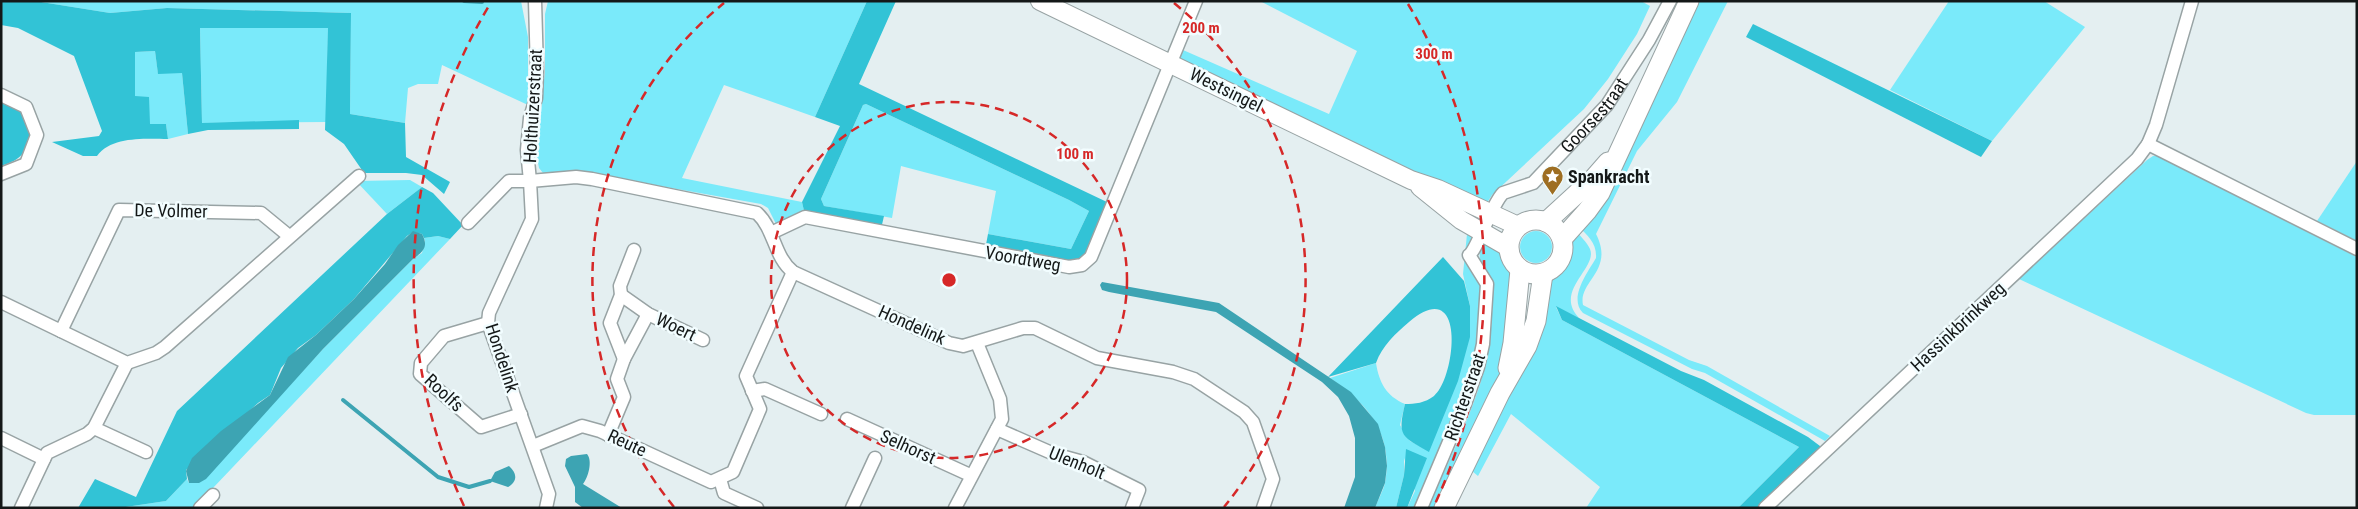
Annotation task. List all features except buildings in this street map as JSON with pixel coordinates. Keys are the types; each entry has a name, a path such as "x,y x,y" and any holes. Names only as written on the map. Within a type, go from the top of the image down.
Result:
{"main road":[{"name":"Westsingel","path":"1040,1 1411,180 1438,188 1518,226"},
{"name":"Goorsestraat","path":"1562,239 1596,199 1616,161 1620,145 1689,1"},
{"name":"Goorsestraat","path":"1546,222 1594,178 1620,145"},
{"name":"Westsingel","path":"1411,180 1461,220 1508,247"},
{"path":"1532,220 1546,222 1556,229 1562,239 1561,258 1554,268 1543,274 1531,274 1520,270 1514,264 1508,247 1510,239 1518,226 1532,220"},
{"path":"1500,394 1513,343 1520,270"},
{"path":"1444,508 1532,334 1538,310 1543,274"}],"street":[{"name":"Holthuizerstraat","path":"530,182 527,150 530,118 536,98 537,71 535,1"},
{"name":"Voordtweg","path":"772,233 804,218 1016,259 1070,267 1082,265 1091,257 1196,1"},
{"name":"Hassinkbrinkweg","path":"1765,508 2137,159 2148,144 2156,126 2192,1"},
{"name":"Goorsestraat","path":"1481,231 1503,193 1533,183 1602,111 1633,68 1665,3"},
{"path":"1,95 26,107 37,135 26,164 1,174"},
{"path":"2148,144 2357,249"},
{"path":"21,508 47,453 87,434 94,428 127,363 156,353 165,347 289,236 360,176"},
{"name":"Hondelink","path":"468,223 509,182 530,182 576,177 757,213 765,220 772,233 782,264 793,272 949,343 963,346 1023,328 1035,328 1096,358 1174,372 1194,379 1244,412 1253,422 1273,479 1263,508"},
{"name":"Hondelink","path":"530,182 532,219 489,313 488,323 549,494 546,508"},
{"name":"De Volmer","path":"61,331 119,210 261,213 289,236"},
{"name":"Richterstraat","path":"1421,508 1465,404 1478,367 1483,344 1487,284 1469,255 1474,252 1481,231"},
{"path":"624,359 610,323 621,295 620,286 634,250"},
{"path":"758,508 724,493 720,479 733,472 760,409 746,376 793,272"},
{"name":"Woert","path":"621,295 648,314 703,340"},
{"path":"1,302 127,363"},
{"name":"Woert","path":"608,435 624,397 617,378 624,359 648,314"},
{"name":"Roolfs","path":"488,323 444,336 421,362 420,374 481,427 521,414"},
{"path":"955,508 970,475 1002,419 1000,399 977,343"},
{"path":"752,391 764,389 821,414"},
{"name":"Selhorst","path":"847,419 970,475"},
{"name":"Reute","path":"532,446 582,426 608,435 711,482 720,479"},
{"path":"94,428 146,452"},
{"name":"Ulenholt","path":"997,429 1054,454 1083,462 1139,490 1132,508"},
{"path":"1,438 44,459"},
{"path":"852,508 875,458"},
{"path":"200,508 213,495"}],"shaded area":[{"path":"1,1 35,1 110,13 167,8 351,13 350,114 405,123 406,157 450,182 444,194 422,175 364,173 344,144 325,130 328,28 200,28 202,123 299,120 299,129 208,130 188,134 182,73 158,74 155,51 135,52 135,96 149,97 150,124 166,124 168,139 139,139 120,142 111,145 97,156 83,156 52,142 99,136 102,131 74,56 18,28 1,25"},
{"path":"35,1 521,1 528,37 528,105 442,65 438,84 418,84 408,88 405,123 350,114 351,13 167,8 110,13"},
{"path":"548,1 867,1 815,117 724,85 682,178 802,202 805,215 776,224 768,208 761,204 593,174 543,173 539,168 536,152 545,72 545,14"},
{"path":"867,1 896,1 859,84 1109,203 1089,256 1074,265 985,250 988,234 1071,249 1089,211 866,104 863,105 821,199 824,206 884,216 881,229 805,215 802,202 840,126 815,117"},
{"path":"1260,1 1641,1 1650,6 1637,34 1608,79 1584,109 1492,195 1485,206 1179,58 1183,50 1329,114 1357,51"},
{"path":"1698,1 1728,1 1677,102 1637,151 1596,234 1601,247 1601,257 1599,266 1583,297 1583,305 1689,360 1707,366 1830,436 1825,441 1705,373 1692,369 1583,313 1579,307 1578,293 1584,278 1596,258 1596,253 1593,244 1578,226"},
{"path":"1949,1 2044,1 2085,27 1992,141 1890,90"},
{"path":"1753,24 1992,141 1981,157 1746,37"},
{"path":"200,27 328,28 327,122 202,123"},
{"path":"155,51 158,73 182,73 188,134 168,139 166,124 150,125 135,96 135,52"},
{"path":"1,102 13,105 21,111 28,122 30,134 27,147 22,155 14,161 1,166"},
{"path":"866,104 1089,211 1071,249 988,234 996,191 901,166 892,218 824,206 821,199 863,105"},
{"path":"2153,156 2157,156 2357,257 2357,415 2314,415 2306,413 2019,279"},
{"path":"2357,161 2357,241 2317,221"},
{"path":"410,180 422,187 387,214 356,181"},
{"path":"422,187 433,193 463,225 450,239 438,236 424,238 422,234 413,232 407,236 354,299 316,335 298,348 281,368 270,395 258,403 186,470 187,479 166,501 119,508 78,508 95,479 136,497 177,411 387,214"},
{"path":"1470,230 1476,233 1473,238 1482,284 1477,358 1416,508 1407,508 1415,491 1404,458 1404,475 1396,508 1375,508 1385,483 1387,465 1381,435 1366,409 1330,378 1376,363 1384,388 1398,401 1405,404 1400,425 1410,441 1429,451 1470,306 1463,274 1467,234"},
{"path":"1575,230 1589,246 1591,256 1573,289 1571,298 1572,308 1579,318 1556,307 1562,320 1799,447 1738,508 1586,508 1600,487 1511,414 1478,476 1472,471 1551,277 1561,267"},
{"path":"413,231 422,234 425,242 424,249 323,349 206,479 199,483 189,483 186,471 192,458 221,431 270,395 288,357 316,335 354,299 385,264 398,245"},
{"path":"1536,231 1542,232 1547,236 1551,241 1551,253 1547,258 1542,262 1536,263 1530,262 1525,258 1521,253 1520,247 1521,241 1525,236 1530,232"},
{"path":"438,236 450,239 194,508 119,508 166,501 187,479 189,483 239,440 323,349 413,259 422,253 424,238"},
{"path":"1484,237 1505,251 1514,272 1504,368 1438,508 1428,508 1473,405 1486,363 1491,332 1492,303 1489,282 1480,260"},
{"path":"1443,257 1464,281 1470,306 1470,337 1458,381 1429,452 1407,438 1402,429 1402,423 1405,404 1420,403 1434,396 1442,386 1448,370 1452,334 1448,319 1440,310 1428,310 1409,322 1394,335 1376,363 1328,377"},
{"path":"1102,282 1219,303 1351,392 1378,424 1385,447 1387,466 1385,483 1375,508 1344,508 1355,477 1355,438 1349,416 1338,397 1322,382 1216,312 1109,292 1102,290 1100,285"},
{"path":"1556,306 1681,371 1704,380 1808,437 1820,446 1820,451 1759,508 1738,508 1799,447 1562,320"},
{"path":"1406,449 1427,458 1407,508 1396,508 1404,475"},
{"path":"587,454 590,461 589,469 583,484 622,508 583,508 575,502 575,487 565,466 566,459 571,456"},
{"path":"509,466 515,474 515,480 511,485 508,487 490,481 495,472"}],"waterway":[{"path":"464,1 482,2"},
{"path":"343,400 438,477 469,487 490,481"}],"place":[{"name":"Spankracht","path":"1552,196"}]}
